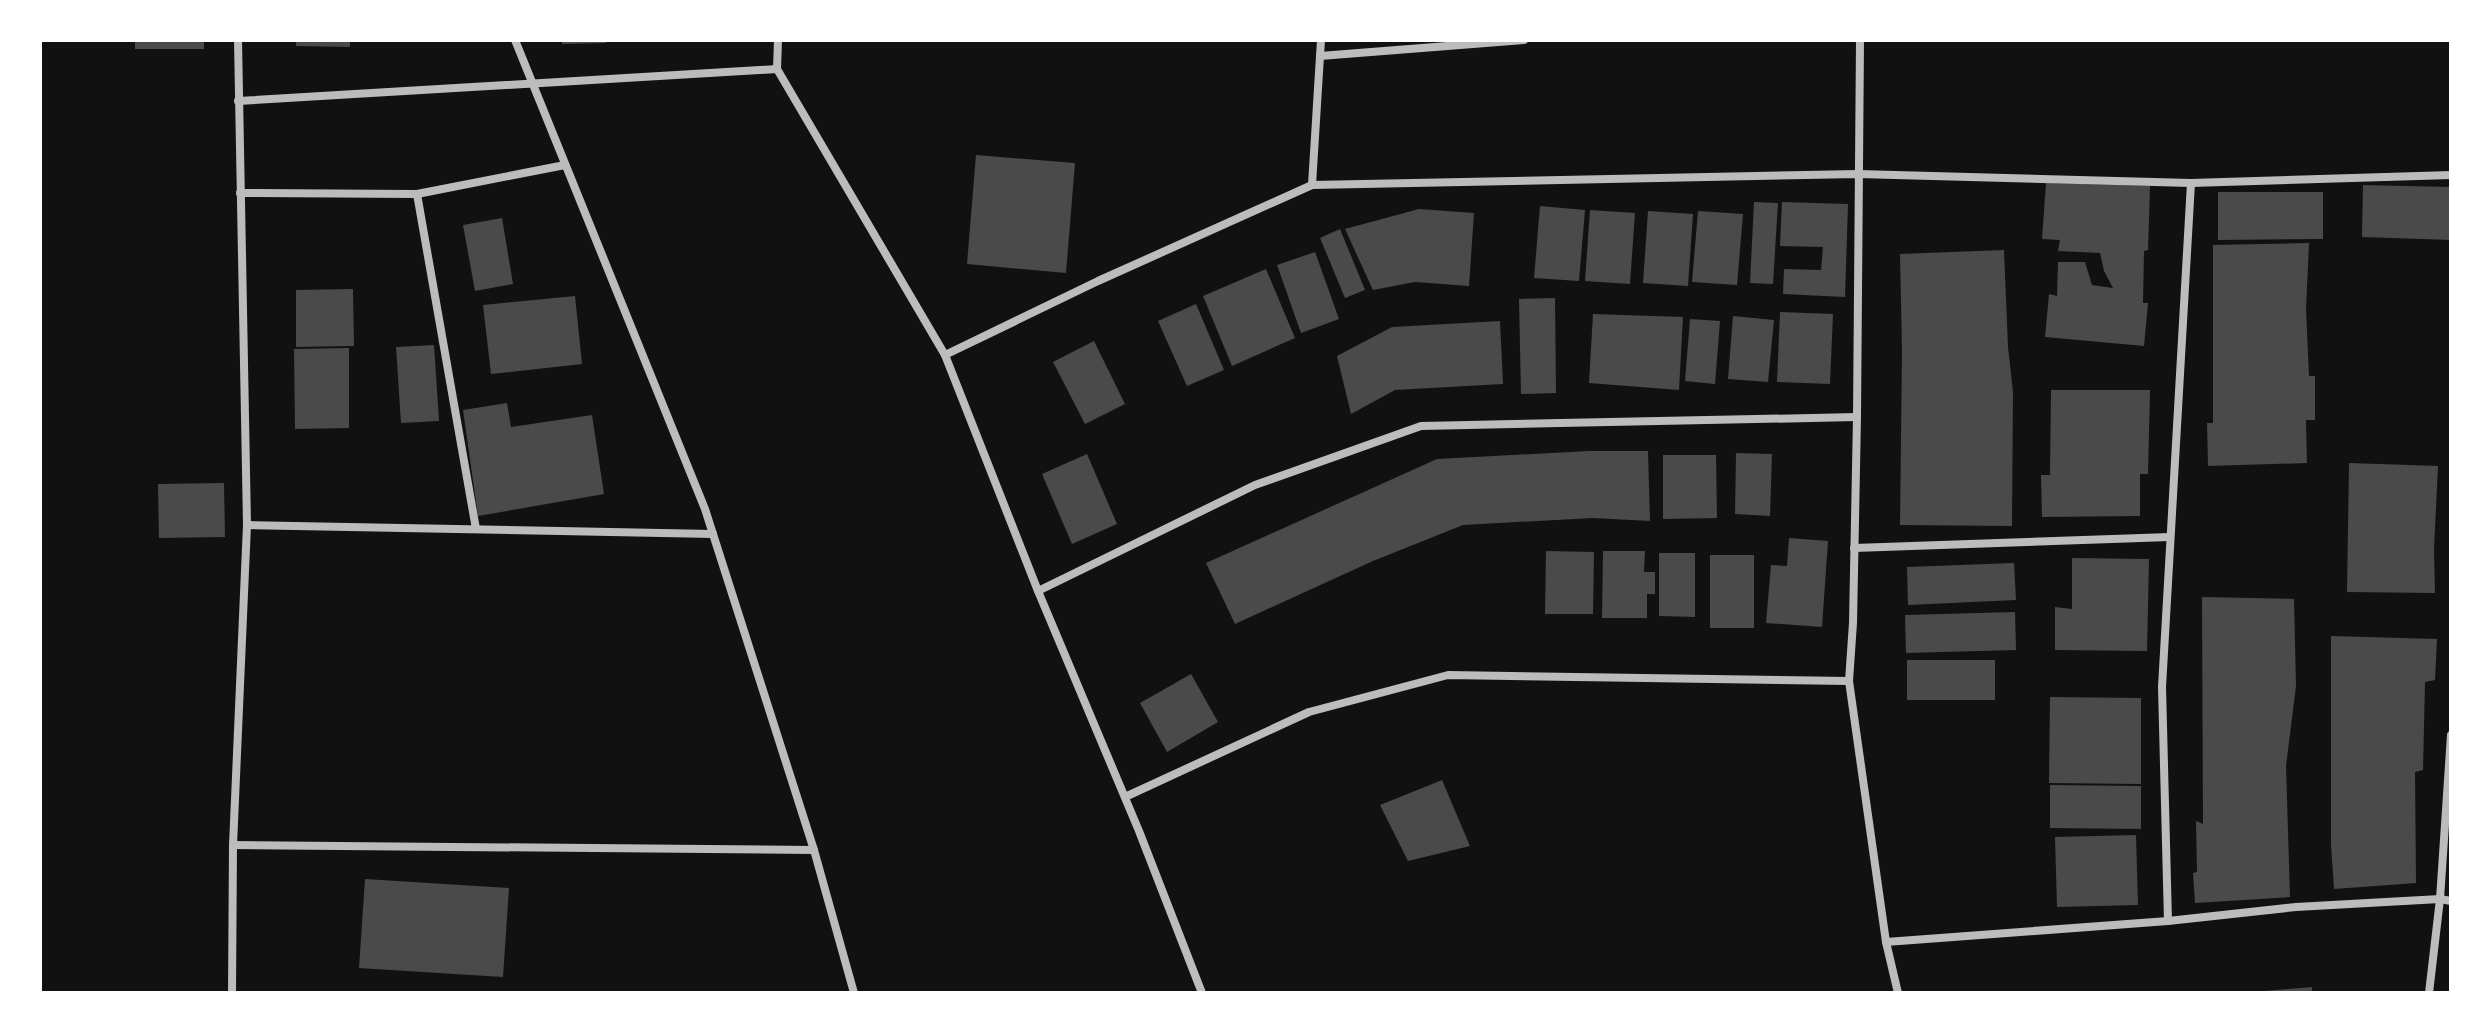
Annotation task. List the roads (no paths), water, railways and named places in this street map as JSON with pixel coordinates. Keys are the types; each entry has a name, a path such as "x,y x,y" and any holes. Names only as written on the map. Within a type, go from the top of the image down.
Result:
{"street":[{"path":"232,993 233,845 247,525 238,40"},
{"path":"515,40 705,509 814,850 854,993"},
{"path":"778,40 777,69 945,355 1202,993"},
{"path":"1312,185 1321,40"},
{"path":"1320,56 1524,40"},
{"path":"1860,40 1857,417 1849,681 1886,942 1898,993"},
{"path":"238,101 777,69"},
{"path":"240,193 417,194 565,165"},
{"path":"945,355 1098,281 1312,185 1858,174 2191,183 2451,175"},
{"path":"2168,921 2162,687 2191,183"},
{"path":"417,194 476,529"},
{"path":"1038,591 1255,485 1421,426 1857,417"},
{"path":"247,525 713,534"},
{"path":"1854,548 2170,537"},
{"path":"1125,797 1309,712 1448,675 1849,681"},
{"path":"2429,993 2440,899 2451,735"},
{"path":"233,845 814,850"},
{"path":"1886,942 2168,921 2296,907 2440,899 2451,901"}]}
